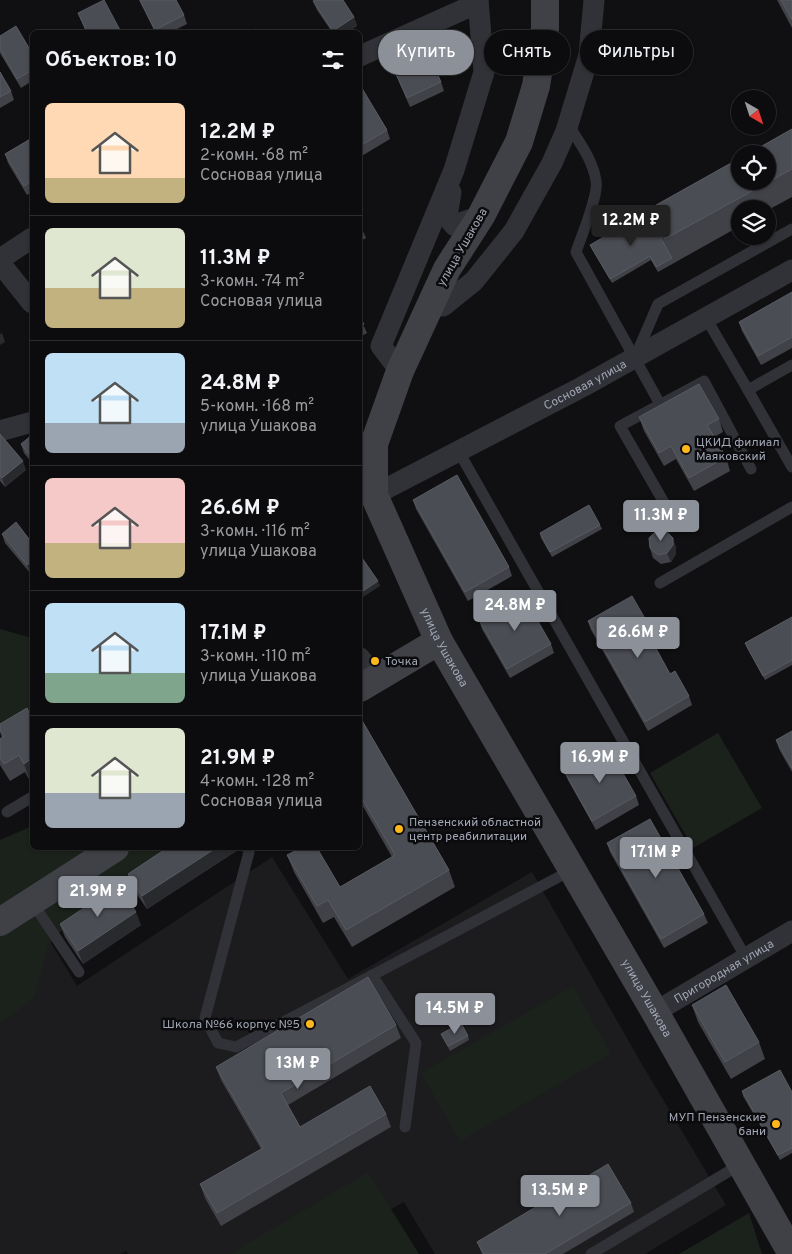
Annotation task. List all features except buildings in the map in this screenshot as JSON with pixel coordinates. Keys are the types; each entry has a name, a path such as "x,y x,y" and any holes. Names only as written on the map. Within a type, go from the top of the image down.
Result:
{"main road":[{"name":"улица Ушакова","path":"545,0 545,28 536,86 519,142 481,216 447,269 400,371 374,444 374,495 439,641 655,1012 792,1254"},
{"path":"365,674 439,641"},
{"path":"0,922 112,850"}],"street":[{"path":"447,269 436,297 435,306 443,306 474,281 514,232 552,163 568,124 589,55 594,0"},
{"path":"362,55 478,2 484,72 454,170 381,346 400,371"},
{"path":"454,170 447,216 454,225 481,216"},
{"path":"0,259 30,239"},
{"path":"0,264 30,301"},
{"name":"Сосновая улица","path":"374,495 459,452 792,270"},
{"path":"0,432 30,423"},
{"name":"Пригородная улица","path":"655,1012 792,931"}],"lane":[{"path":"568,124 588,156 597,182 590,213 576,252 660,404"},
{"path":"635,357 658,304 792,229"},
{"path":"706,318 792,467"},
{"path":"748,390 792,366"},
{"path":"670,514 620,426 704,381 751,469"},
{"path":"459,452 746,958"},
{"path":"660,583 792,507"},
{"path":"7,812 30,798"},
{"path":"248,850 205,1018 218,1043 236,1047 572,870"},
{"path":"32,902 79,972"},
{"path":"372,975 416,1043 405,1127"},
{"path":"591,1254 741,1164"}],"shaded area":[{"path":"0,629 30,637 30,708 0,728"},
{"path":"718,733 762,808 693,848 650,773"},
{"path":"30,827 30,850 166,850 165,855 88,902 48,945 34,998 0,1023 0,840"},
{"name":"Школа №66 корпус №5","path":"272,857 348,979 532,872 640,1061 726,1205 645,1254 435,1254 404,1202 311,1254 128,1254 126,1251 120,1254 0,1254 0,943 37,920 77,986"},
{"path":"573,986 611,1054 460,1141 421,1073"},
{"path":"368,1172 419,1254 230,1254"},
{"path":"749,1213 762,1254 679,1254"}],"place":[{"name":"ЦКИД филиал Маяковский","path":"686,449"},
{"name":"Точка","path":"375,661"},
{"name":"Пензенский областной центр реабилитации","path":"399,829"},
{"name":"Школа №66 корпус №5","path":"310,1024"},
{"name":"МУП Пензенские бани","path":"776,1124"}]}
